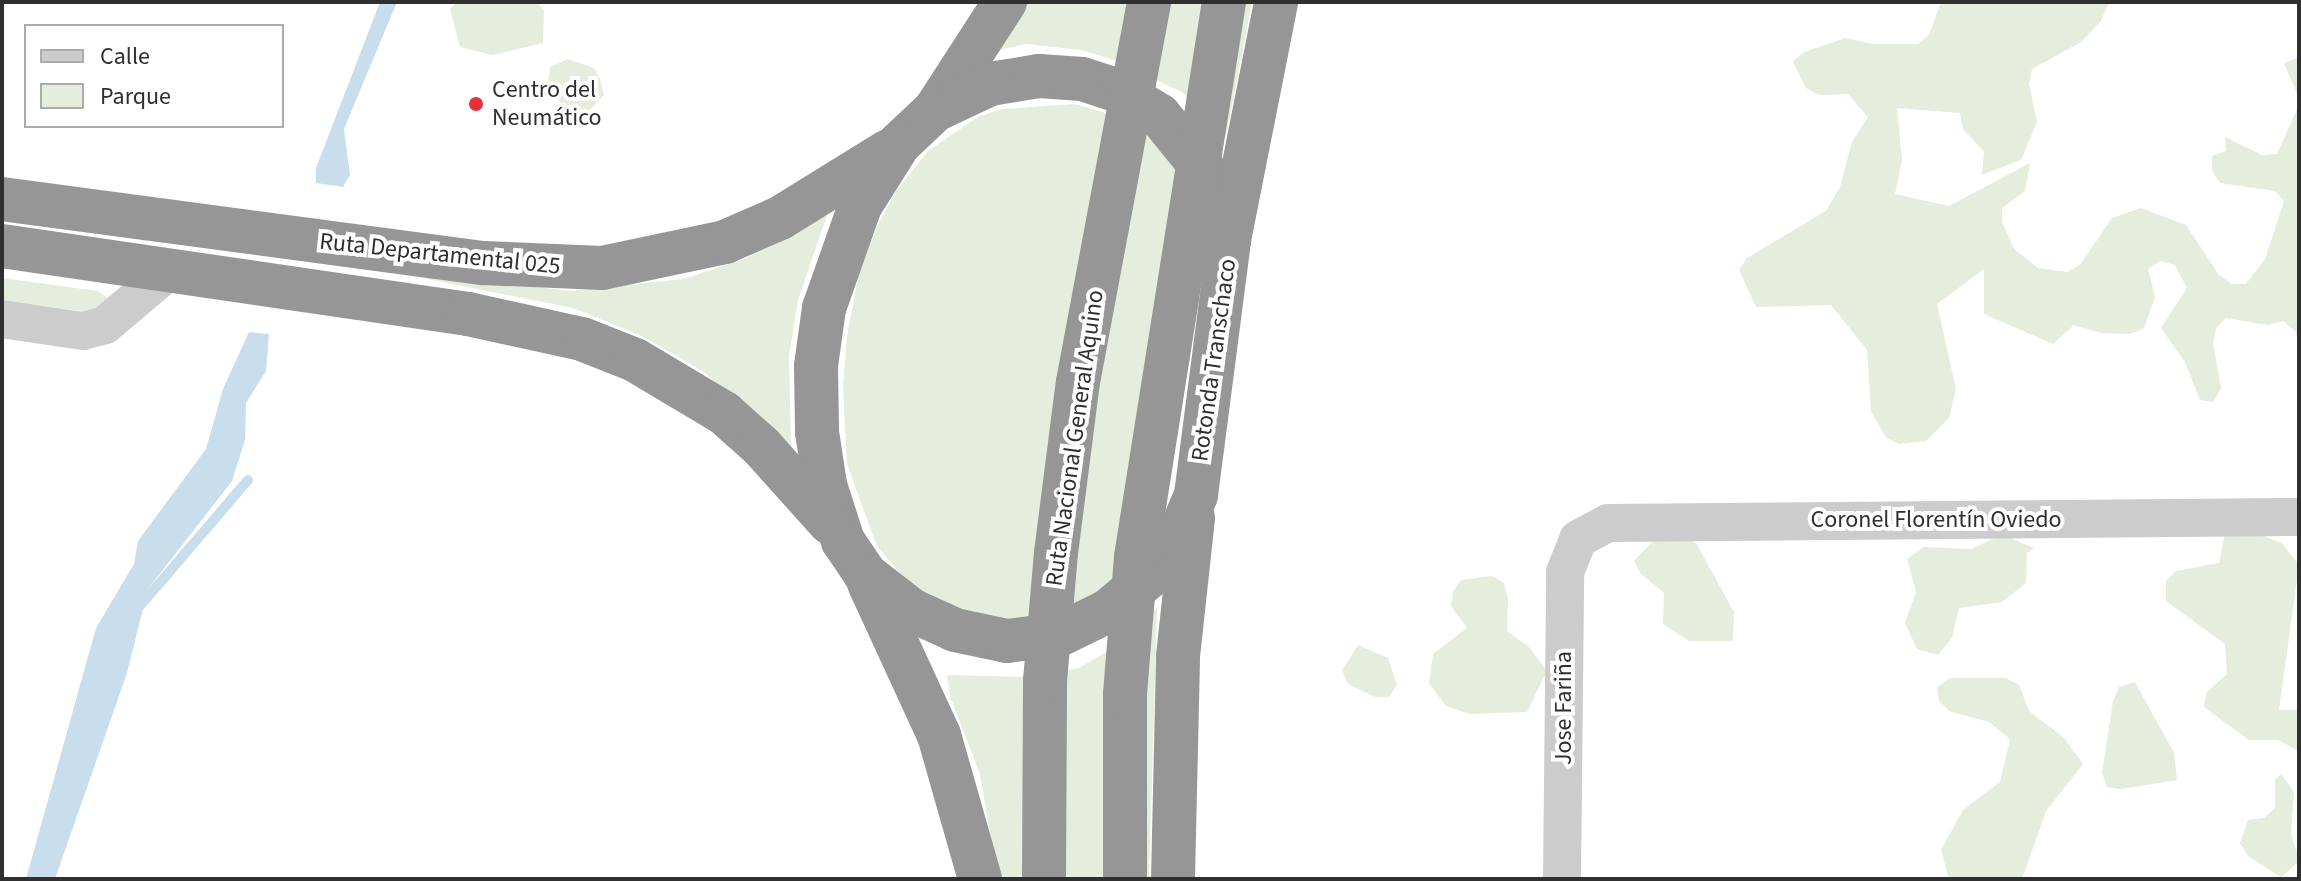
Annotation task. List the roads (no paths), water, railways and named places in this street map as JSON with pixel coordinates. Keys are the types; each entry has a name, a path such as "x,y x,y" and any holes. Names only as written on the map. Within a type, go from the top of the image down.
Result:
{"highway":[{"path":"935,110 1005,2"},
{"name":"Ruta Nacional General Aquino","path":"1044,879 1045,681 1056,553 1078,382 1149,2"},
{"path":"1125,879 1125,694 1136,557 1224,2"},
{"path":"1229,240 1276,2"},
{"name":"Rotonda Transchaco","path":"1039,76 1082,79 1119,91 1159,115 1208,175 1229,240 1196,495 1177,540 1151,575 1108,611 1061,634 1007,641 955,630 911,610 854,557 825,485 817,432 820,337 838,256 860,206 899,144 935,110 990,84 1039,76"},
{"name":"Ruta Departamental 025","path":"2,199 483,263 602,268 725,242 780,218 899,144"},
{"name":"Ruta Departamental 025","path":"2,246 523,324 635,360 701,398 752,437 805,491 854,557"},
{"path":"1173,879 1178,656 1196,495"},
{"path":"854,557 939,735 980,879"}],"street":[{"path":"2,319 83,331 105,325 170,270"},
{"name":"Coronel Florentín Oviedo","path":"1578,539 1608,523 2299,517"},
{"name":"Jose Fariña","path":"1562,879 1565,572 1578,539"}],"water":[{"path":"380,2 397,2 344,129 350,175 343,187 316,183 316,168"},
{"path":"249,332 269,334 266,371 246,403 245,440 232,481 148,589 127,673 55,879 26,879 96,628 134,564 138,541 206,449 223,389"}],"waterway":[{"path":"140,606 248,480"}],"place":[{"name":"Centro del Neumático","path":"476,104"}]}
